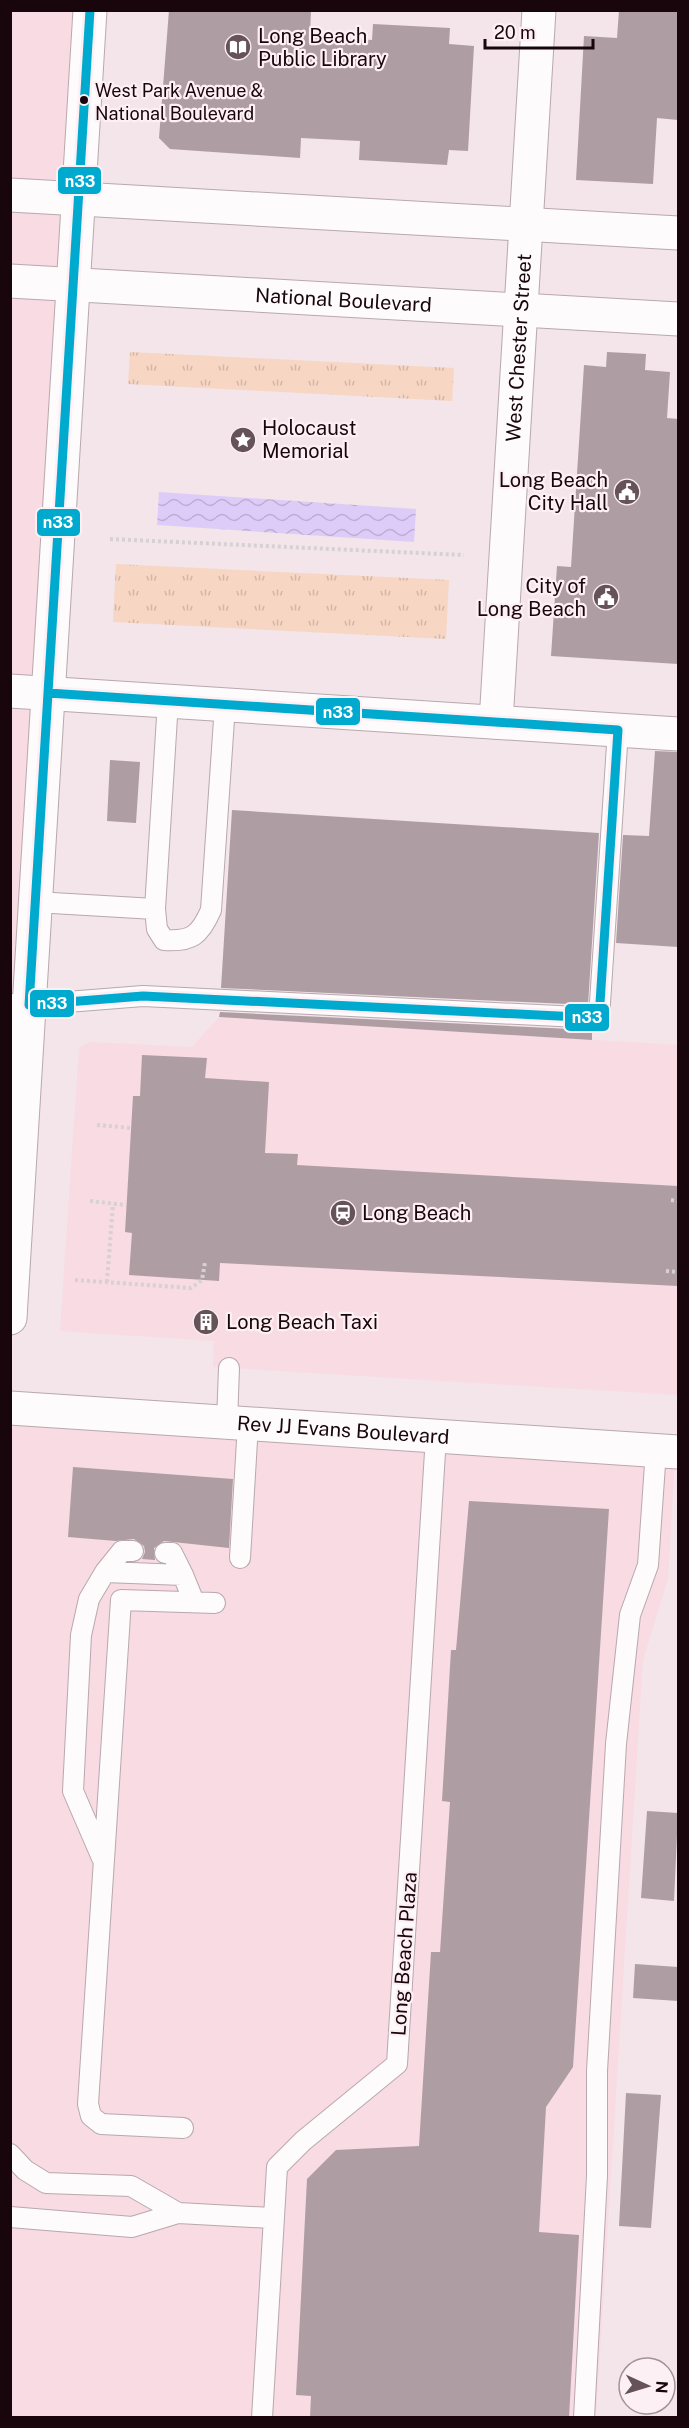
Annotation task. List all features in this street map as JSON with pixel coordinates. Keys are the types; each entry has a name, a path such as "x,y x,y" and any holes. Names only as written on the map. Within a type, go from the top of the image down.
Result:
{"main road":[{"path":"10,1318 20,1005 35,902 90,10"},
{"name":"West Chester Street","path":"496,722 539,10"},
{"path":"10,195 678,233"},
{"name":"National Boulevard","path":"10,281 678,319"},
{"path":"10,691 678,734"},
{"name":"Rev JJ Evans Boulevard","path":"10,1408 667,1451"}],"lane":[{"path":"168,701 155,909 157,929 164,940 183,941 202,930 211,910 225,705"},
{"path":"20,1005 143,996 598,1018 618,730"},
{"path":"35,902 155,909"},
{"path":"229,1368 238,1423 240,1558"},
{"name":"Long Beach Plaza","path":"262,2418 272,2218 277,2167 397,2064 436,1436"},
{"path":"584,2418 597,2176 597,2071 616,1744 630,1615 648,1565 667,1451"},
{"path":"103,1860 73,1791 81,1635 89,1599 105,1572 122,1551 133,1551"},
{"path":"165,1552 171,1553 194,1602"},
{"path":"105,1572 183,1575"},
{"path":"89,1599 215,1603"},
{"path":"121,1600 87,2104 92,2116 101,2124 183,2128"},
{"path":"10,2154 26,2170 46,2182 131,2186 178,2213"},
{"path":"10,2217 132,2227 178,2213 272,2218"}],"path":[{"path":"110,539 464,555"},
{"path":"97,1125 131,1128"},
{"path":"671,1200 678,1200"},
{"path":"90,1202 126,1205"},
{"path":"107,1282 113,1203"},
{"path":"75,1280 191,1288 202,1280 205,1262"},
{"path":"666,1271 678,1272"}],"shaded area":[{"path":"11,11 98,11 11,1318"},
{"path":"219,1017 678,1045 678,1395 213,1367 214,1341 60,1331 79,1048 89,1042 192,1047"},
{"path":"10,1408 675,1455 668,1578 643,1660 596,2417 11,2417"}],"green space":[{"path":"130,352 454,368 452,401 128,384"},
{"path":"116,564 449,580 446,639 113,622"}],"water":[{"path":"159,492 416,509 414,542 157,525"}],"building":[{"path":"169,10 311,10 310,36 372,40 373,24 450,28 449,44 474,46 468,151 449,150 447,165 359,160 360,141 301,138 300,158 170,149 159,138"},
{"path":"619,10 678,10 678,120 657,118 653,184 576,180 584,36 617,38"},
{"name":"Long Beach City Hall","path":"607,352 646,354 645,370 670,372 667,418 678,419 678,664 551,656 557,566 571,567 584,365 606,367"},
{"path":"655,751 678,752 678,947 616,943 623,835 649,836"},
{"path":"110,760 140,762 136,823 107,821"},
{"path":"232,810 599,833 588,1005 221,988"},
{"path":"220,1012 592,1030 592,1040 219,1017"},
{"path":"142,1055 207,1058 205,1078 269,1082 265,1153 298,1154 297,1165 678,1186 678,1286 220,1263 219,1281 129,1275 132,1233 125,1232 133,1096 140,1096"},
{"path":"73,1467 233,1479 229,1548 164,1541 154,1548 155,1560 142,1559 145,1552 144,1546 134,1539 116,1541 68,1537"},
{"path":"469,1501 609,1509 573,2067 546,2107 539,2232 579,2235 569,2418 310,2418 311,2396 296,2395 307,2179 336,2150 419,2146 431,1952 440,1952 450,1802 442,1801 451,1650 456,1650"},
{"path":"647,1811 678,1813 674,1901 641,1898"},
{"path":"635,1964 678,1967 678,2001 633,1998"},
{"path":"626,2093 661,2095 651,2228 619,2226"}],"transit line":[{"name":"n33","path":"48,693 90,10"},
{"name":"n33","path":"48,693 618,730 599,1018 143,996 29,1005 48,693"}],"place":[{"name":"Long Beach Public Library","path":"238,47"},
{"name":"West Park Avenue & National Boulevard","path":"84,100"},
{"name":"Holocaust Memorial","path":"243,440"},
{"name":"Long Beach City Hall","path":"627,492"},
{"name":"City of Long Beach","path":"606,597"},
{"name":"Long Beach","path":"343,1213"},
{"name":"Long Beach Taxi","path":"206,1322"}]}
